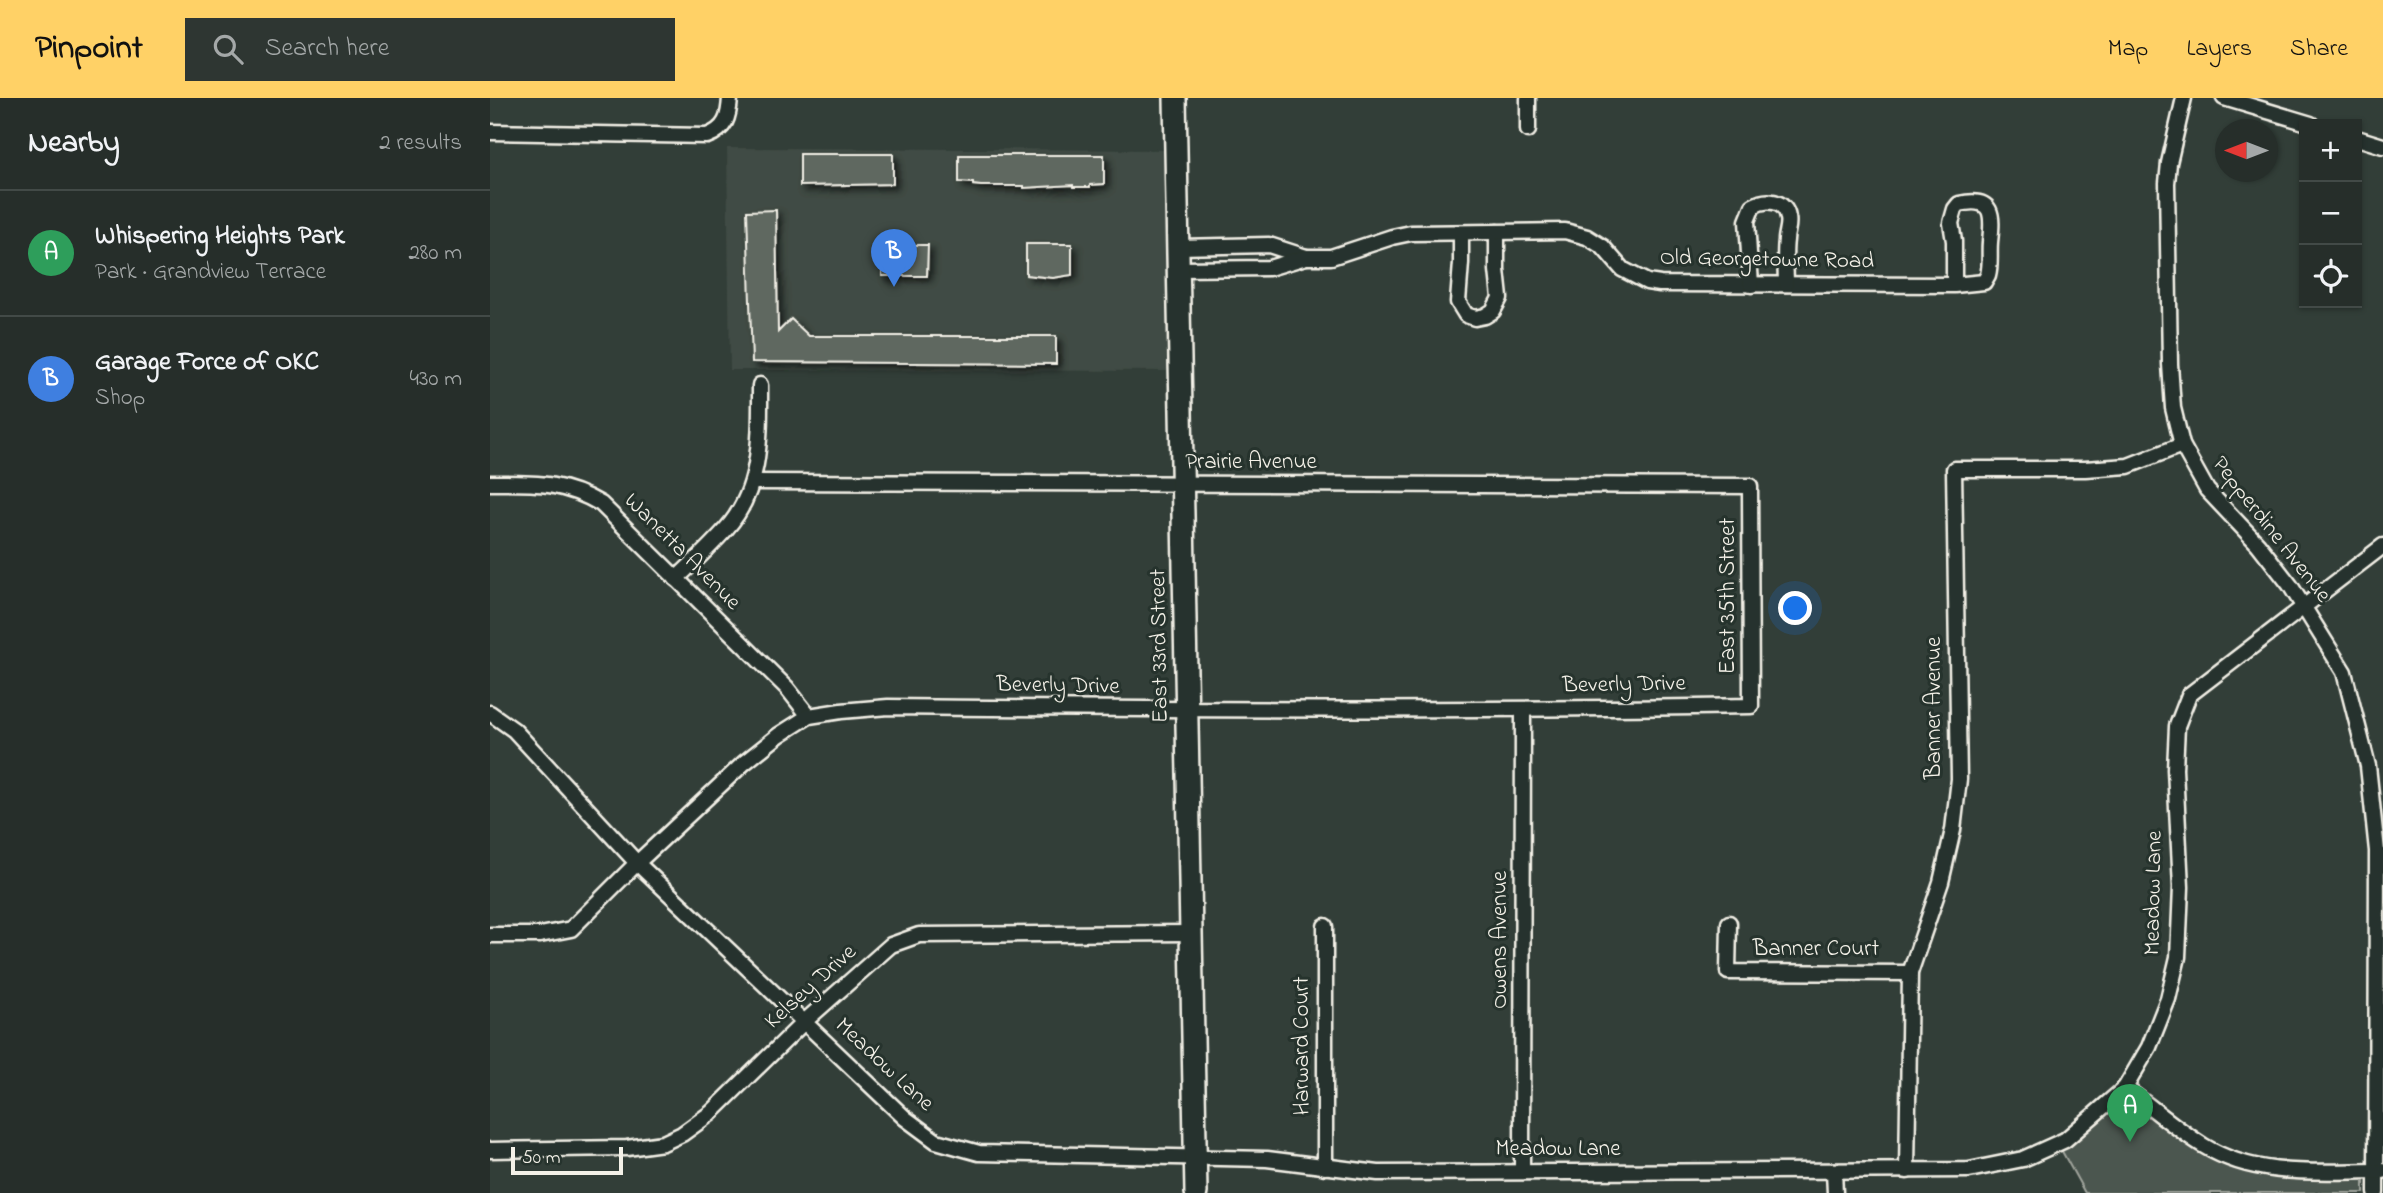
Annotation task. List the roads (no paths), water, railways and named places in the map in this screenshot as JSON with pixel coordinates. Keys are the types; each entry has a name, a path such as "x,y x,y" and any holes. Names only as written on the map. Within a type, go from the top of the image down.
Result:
{"street":[{"path":"490,132 707,136 722,128 728,117 730,98"},
{"name":"East 33rd Street","path":"1175,98 1196,1193"},
{"path":"1528,98 1528,130"},
{"name":"Pepperdine Avenue","path":"2184,98 2167,183 2169,364 2173,408 2182,445 2207,490 2258,544 2304,606 2344,672 2368,766 2377,851 2379,1171 2376,1193"},
{"path":"2224,98 2299,120"},
{"path":"2362,140 2383,146"},
{"path":"1751,285 1747,221 1753,206 1766,201 1778,203 1788,218 1786,284"},
{"name":"Old Georgetowne Road","path":"1179,269 1269,268 1306,257 1338,256 1411,233 1565,231 1587,237 1603,247 1622,269 1647,282 1675,285 1954,285 1984,282 1988,275 1993,221 1986,206 1975,201 1959,204 1952,215 1954,285"},
{"path":"1461,233 1458,302 1466,315 1475,318 1493,311 1500,298 1496,261 1497,232"},
{"path":"1260,245 1260,268"},
{"name":"Old Georgetowne Road","path":"1179,247 1269,245 1306,257"},
{"path":"676,579 727,528 744,502 752,482 760,434 760,385"},
{"name":"Banner Avenue","path":"1907,1171 1910,973 1941,882 1953,830 1959,779 1954,469 2085,469 2128,466 2182,445"},
{"name":"Prairie Avenue","path":"752,482 1750,485"},
{"name":"Wanetta Avenue","path":"490,483 546,483 580,492 601,504 788,688 809,716"},
{"name":"East 35th Street","path":"1750,485 1751,706"},
{"name":"Meadow Lane","path":"490,713 514,730 637,863 905,1118 936,1141 979,1153 1267,1159 1378,1173 1969,1170 2023,1158 2065,1140 2125,1088 2149,1047 2168,999 2178,957 2181,887 2175,769 2177,726 2189,695 2383,545"},
{"name":"Beverly Drive","path":"490,935 540,934 571,929 744,763 779,735 809,716 887,707 1188,710 1751,706"},
{"name":"Owens Avenue","path":"1522,1171 1523,709"},
{"name":"Banner Court","path":"1729,923 1728,972 1910,973"},
{"name":"Harward Court","path":"1325,926 1325,1167"},
{"name":"Kelsey Drive","path":"490,1150 627,1148 663,1143 682,1134 712,1113 804,1022 891,945 919,934 1192,933"},
{"path":"2125,1088 2204,1146 2245,1164 2291,1171 2379,1171"},
{"path":"1834,1171 1835,1193"}],"place":[{"name":"Garage Force of OKC","path":"894,287"},
{"name":"Whispering Heights Park","path":"2130,1142"}]}
